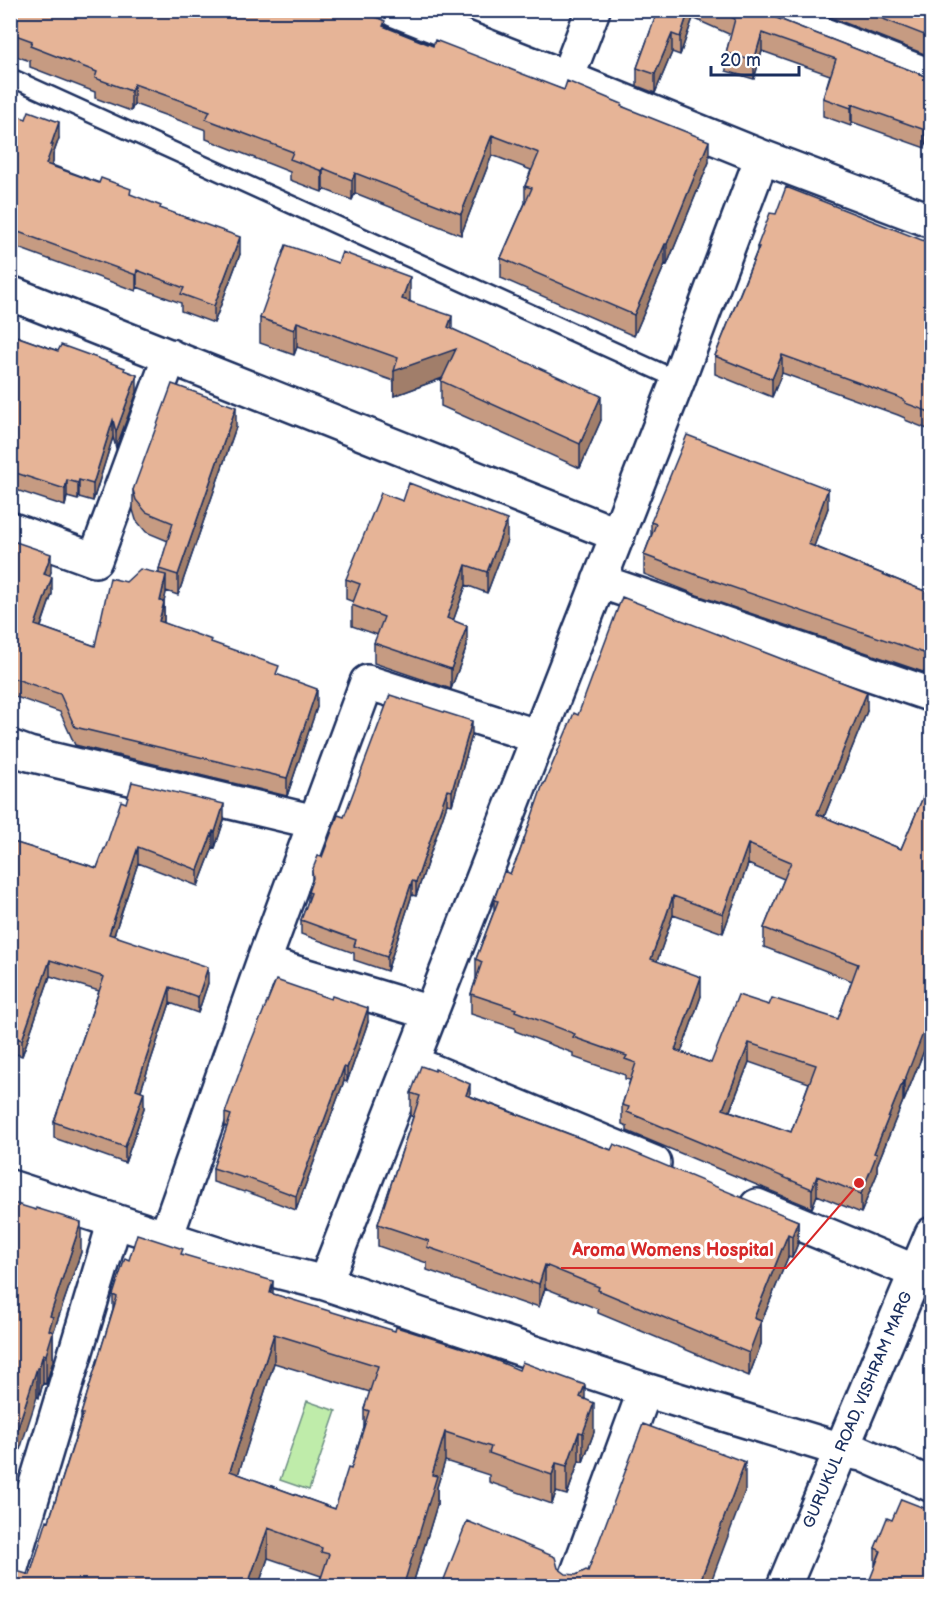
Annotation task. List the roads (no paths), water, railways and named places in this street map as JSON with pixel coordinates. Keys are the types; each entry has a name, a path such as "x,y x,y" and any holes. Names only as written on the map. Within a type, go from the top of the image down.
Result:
{"street":[{"path":"395,10 762,157 932,221"},
{"path":"567,78 593,10"},
{"path":"759,10 932,77"},
{"path":"325,1283 618,535 762,157"},
{"path":"10,293 618,535"},
{"path":"10,529 95,560 170,356"},
{"path":"599,581 932,695"},
{"path":"166,1238 263,963 367,682 539,737"},
{"path":"10,747 41,757 315,822"},
{"path":"263,963 431,1012"},
{"path":"412,1062 686,1176"},
{"path":"10,1187 241,1262 325,1283 645,1389 852,1452 932,1485"},
{"path":"729,1194 924,1278"},
{"path":"10,1570 115,1221"},
{"name":"GURUKUL ROAD, VISHRAM MARG","path":"803,1587 852,1452 924,1278 932,1234"},
{"path":"573,1587 645,1389"},
{"name":"GURUKUL ROAD, VISHRAM MARG","path":"784,1587 852,1452"}],"lane":[{"path":"10,77 678,380"}],"place":[{"name":"Aroma Womens Hospital","path":"859,1183"}]}
